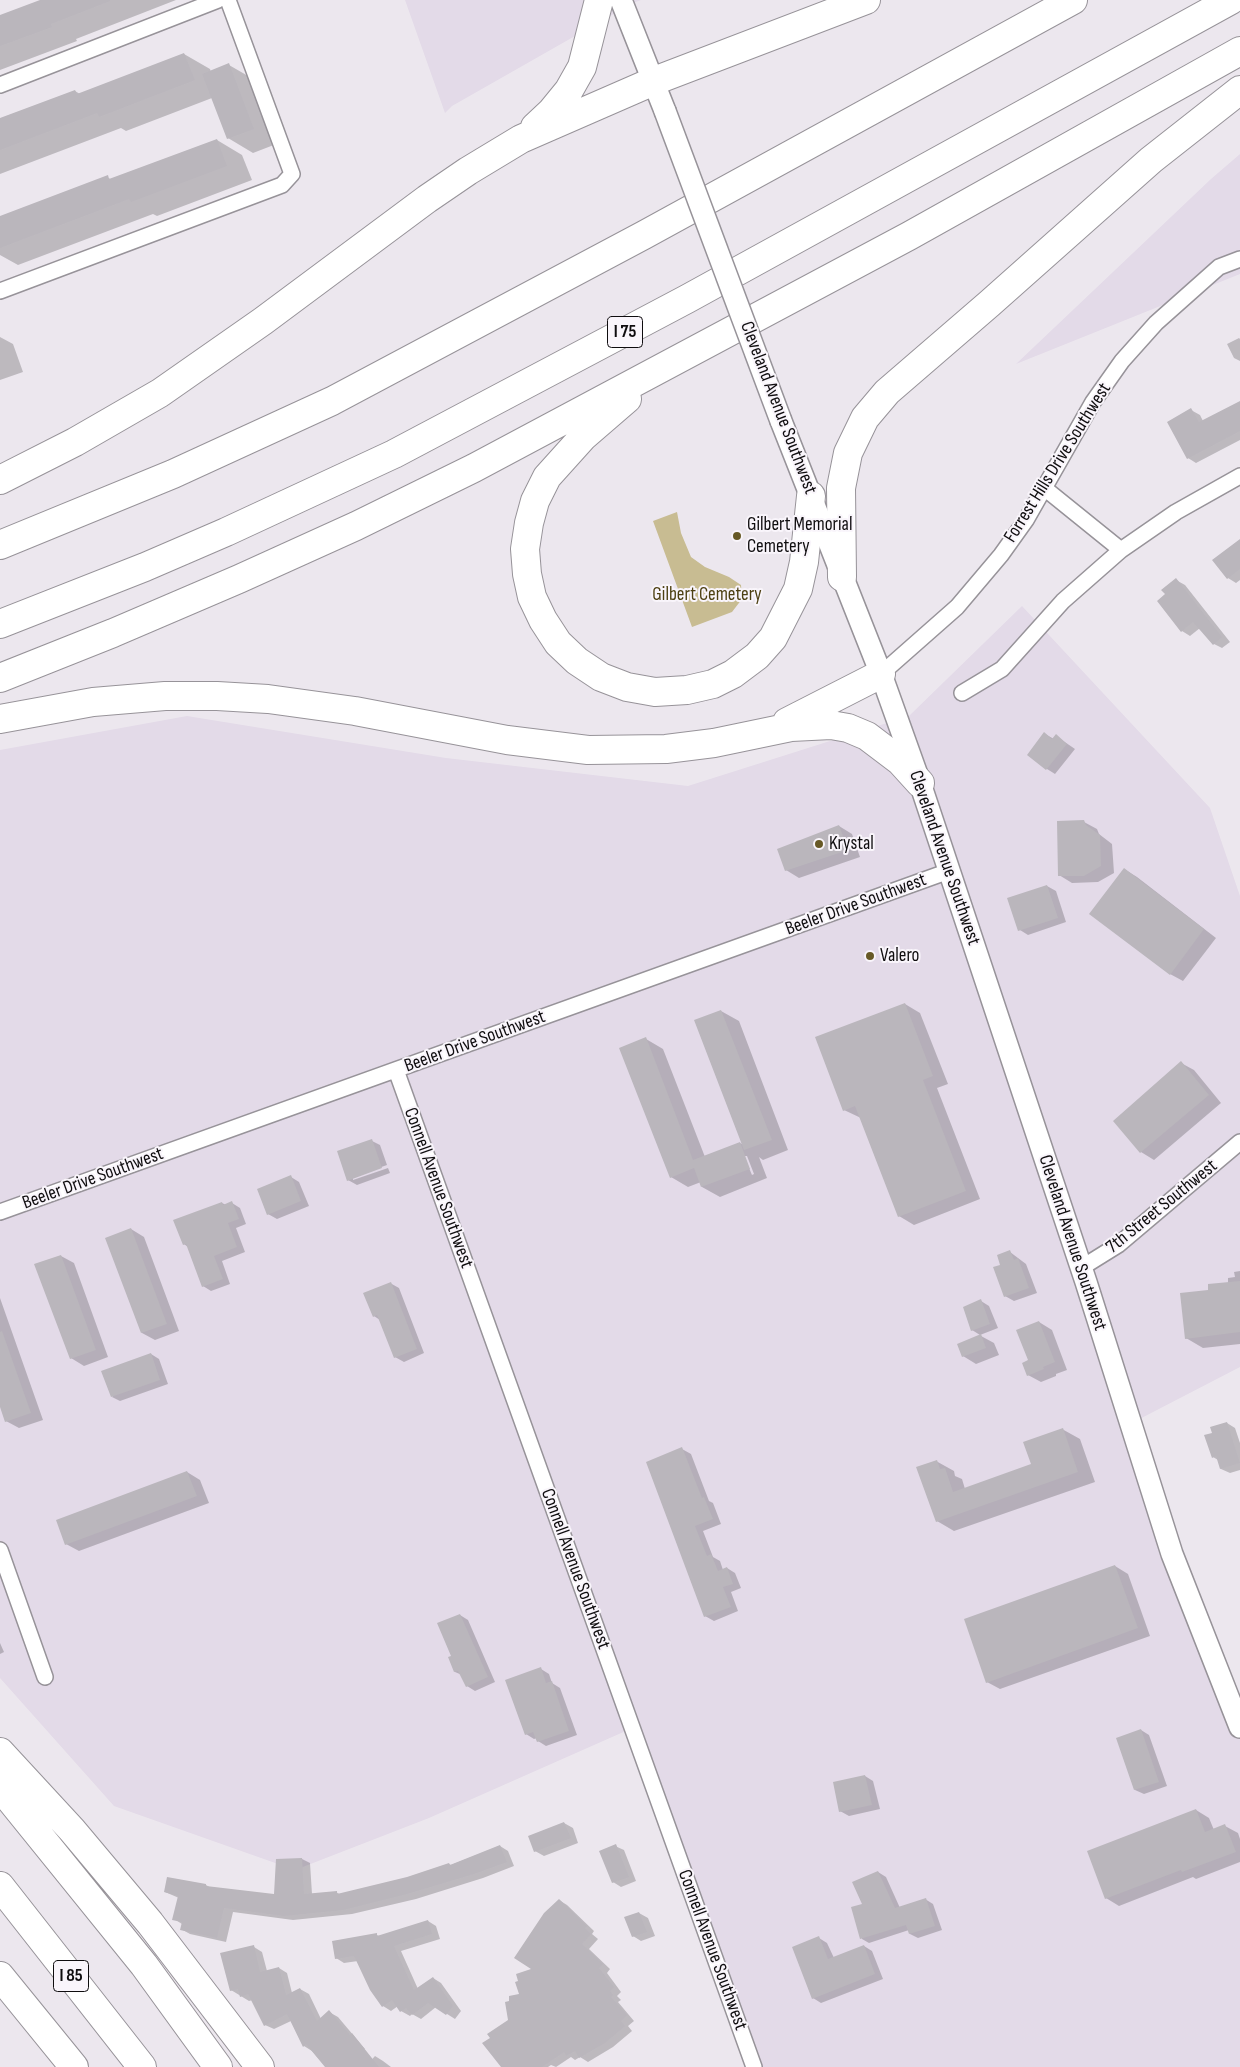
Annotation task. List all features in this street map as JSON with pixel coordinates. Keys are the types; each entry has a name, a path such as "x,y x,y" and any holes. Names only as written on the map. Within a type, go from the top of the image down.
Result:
{"highway":[{"path":"521,139 551,112 569,90 582,67 599,0"},
{"path":"0,480 75,442 160,393 270,316 427,199 468,171 521,139 654,81 866,0"},
{"path":"0,545 172,474 332,401 636,240 1073,0"},
{"name":"I 75","path":"0,624 163,559 394,454 687,299 1231,0"},
{"path":"0,678 239,580 356,526 474,468 909,236 1240,51"},
{"path":"842,577 841,488 848,453 865,418 887,392 1152,160 1240,90"},
{"path":"664,367 570,450 547,477 535,501 525,549 527,574 532,597 558,643 577,661 618,684 655,692 686,690 713,684 733,674 757,656 773,638 798,589 804,562 811,496"},
{"path":"765,731 792,720 881,674"},
{"path":"0,719 93,702 165,696 217,696 268,699 355,711 507,740 588,750 666,749 714,743 765,731 814,725 848,728 867,736 900,762 920,784"},
{"path":"0,1752 72,1830 150,1923 260,2067"},
{"path":"0,1787 150,1972 218,2067"},
{"name":"I 85","path":"0,1886 142,2067"},
{"path":"0,1976 74,2067"},
{"path":"0,1994 51,2067"}],"main road":[{"name":"Cleveland Avenue Southwest","path":"621,0 654,81 781,421 881,674 920,784 1081,1268 1172,1554 1240,1726"}],"street":[{"path":"0,85 218,0"},
{"path":"0,291 282,185 292,174 228,0"},
{"name":"Forrest Hills Drive Southwest","path":"881,674 963,600 1001,555 1026,520 1043,487 1093,402 1122,361 1156,323 1219,267 1240,259"},
{"path":"962,693 1002,669 1063,601 1121,550 1176,512 1240,476"},
{"path":"1043,487 1121,550"},
{"name":"Beeler Drive Southwest","path":"0,1212 949,871"},
{"name":"Connell Avenue Southwest","path":"396,1070 754,2067"},
{"name":"7th Street Southwest","path":"1081,1268 1118,1246 1240,1142"},
{"path":"0,1550 45,1677"}],"shaded area":[{"path":"405,0 641,0 452,106 445,113"},
{"path":"1240,154 1240,274 1016,364 1211,179"},
{"path":"1022,606 1210,808 1240,896 1240,1367 1128,1425 1240,1723 1240,2067 763,2067 637,1726 429,1818 295,1870 114,1806 0,1678 0,750 187,716 446,758 688,786 909,716"}],"green space":[{"name":"Gilbert Cemetery","path":"677,512 681,533 691,557 705,567 729,577 741,585 742,599 732,612 692,627 653,521"}],"building":[{"path":"40,0 110,1 51,24 52,27 0,46 0,15"},
{"path":"184,53 195,80 99,117 97,113 0,150 0,118 75,90 77,94"},
{"path":"229,63 254,129 227,139 202,74"},
{"path":"217,139 227,166 131,202 129,199 0,248 0,216 108,175 109,179"},
{"path":"1240,401 1240,431 1187,459 1167,422 1191,408 1199,422"},
{"path":"1240,539 1240,569 1227,579 1212,560"},
{"path":"1176,578 1222,637 1213,645 1193,622 1181,632 1157,601 1165,594 1161,590"},
{"path":"1044,732 1052,739 1056,734 1067,744 1046,770 1027,755"},
{"path":"1084,820 1086,825 1100,835 1101,866 1084,876 1058,876 1057,821"},
{"name":"Krystal","path":"839,825 848,850 785,871 777,849"},
{"path":"1124,868 1204,929 1170,975 1089,914"},
{"path":"1047,885 1058,918 1018,931 1007,898"},
{"path":"905,1003 933,1076 923,1080 966,1191 898,1217 855,1106 843,1111 815,1037"},
{"path":"721,1010 772,1140 744,1150 694,1020"},
{"path":"646,1037 693,1160 740,1142 750,1169 701,1187 694,1168 670,1178 619,1048"},
{"path":"1181,1061 1209,1095 1140,1153 1113,1121"},
{"path":"372,1139 382,1168 347,1181 337,1151"},
{"path":"291,1175 301,1201 267,1215 257,1189"},
{"path":"232,1201 239,1219 228,1223 237,1247 214,1256 223,1279 202,1287 186,1244 183,1245 173,1220 222,1202 223,1205"},
{"path":"131,1228 167,1324 141,1333 105,1238"},
{"path":"1010,1250 1014,1260 1018,1258 1029,1288 1004,1297 993,1267 1000,1265 997,1255"},
{"path":"61,1255 96,1350 70,1359 34,1264"},
{"path":"1240,1281 1240,1332 1185,1339 1180,1293 1208,1290 1208,1284"},
{"path":"391,1282 417,1349 394,1358 377,1315 373,1317 363,1293"},
{"path":"981,1299 990,1324 971,1331 963,1307"},
{"path":"1039,1321 1055,1362 1027,1376 1022,1363 1028,1360 1016,1330"},
{"path":"2,1331 31,1413 5,1422 0,1407 0,1332"},
{"path":"981,1334 986,1348 962,1357 957,1344"},
{"path":"151,1353 160,1380 111,1397 101,1371"},
{"path":"1227,1422 1240,1463 1220,1469 1216,1456 1212,1458 1204,1435 1212,1433 1210,1427"},
{"path":"1063,1428 1078,1472 936,1522 916,1467 937,1460 940,1469 945,1468 953,1492 1031,1464 1023,1442"},
{"path":"682,1447 702,1498 704,1497 713,1519 695,1526 707,1556 711,1554 718,1571 727,1567 733,1584 723,1587 731,1607 704,1617 646,1462"},
{"path":"187,1471 197,1496 65,1545 56,1520"},
{"path":"1115,1565 1138,1628 986,1683 964,1619"},
{"path":"460,1614 488,1677 466,1687 458,1671 454,1672 448,1657 451,1656 437,1623"},
{"path":"541,1667 546,1683 552,1681 569,1731 537,1742 533,1732 525,1735 505,1680"},
{"path":"1141,1729 1159,1782 1134,1790 1116,1738"},
{"path":"865,1775 872,1805 839,1812 833,1782"},
{"path":"1196,1809 1205,1832 1225,1824 1236,1852 1182,1872 1181,1870 1105,1899 1087,1851"},
{"path":"564,1822 571,1838 534,1852 528,1836"},
{"path":"616,1844 629,1877 612,1883 599,1851"},
{"path":"500,1845 507,1862 407,1894 343,1910 284,1916 224,1908 217,1938 180,1930 182,1922 172,1920 178,1896 164,1892 167,1877 206,1884 206,1886 274,1894 276,1859 302,1858 304,1894 337,1891 337,1894 407,1877 449,1863 450,1865"},
{"path":"878,1871 895,1908 926,1898 935,1926 909,1934 906,1925 860,1939 851,1907 862,1904 852,1882"},
{"path":"559,1899 587,1926 585,1928 591,1934 582,1944 603,1964 599,1968 614,1987 610,1991 613,1995 611,1997 627,2015 621,2021 625,2026 605,2043 579,2058 575,2051 566,2056 564,2052 542,2067 501,2067 482,2043 490,2038 487,2034 508,2020 505,2002 509,2001 509,1996 519,1994 515,1982 518,1981 516,1974 531,1969 514,1958 544,1913"},
{"path":"639,1912 647,1932 632,1937 624,1917"},
{"path":"428,1920 432,1934 394,1946 414,1990 433,1977 453,2006 446,2015 428,2003 412,2015 406,2008 400,2012 392,2000 382,2007 370,1990 354,1956 335,1959 332,1941 377,1933 377,1936"},
{"path":"819,1936 828,1959 864,1945 875,1974 812,1999 792,1947"},
{"path":"254,1945 260,1972 279,1967 286,1995 300,1988 317,2021 329,2010 350,2035 352,2033 379,2067 325,2067 306,2044 303,2047 287,2014 264,2026 248,1994 240,1997 238,1989 230,1991 220,1953"}],"place":[{"name":"Gilbert Memorial Cemetery","path":"737,536"},
{"name":"Krystal","path":"819,844"},
{"name":"Valero","path":"870,956"}]}
